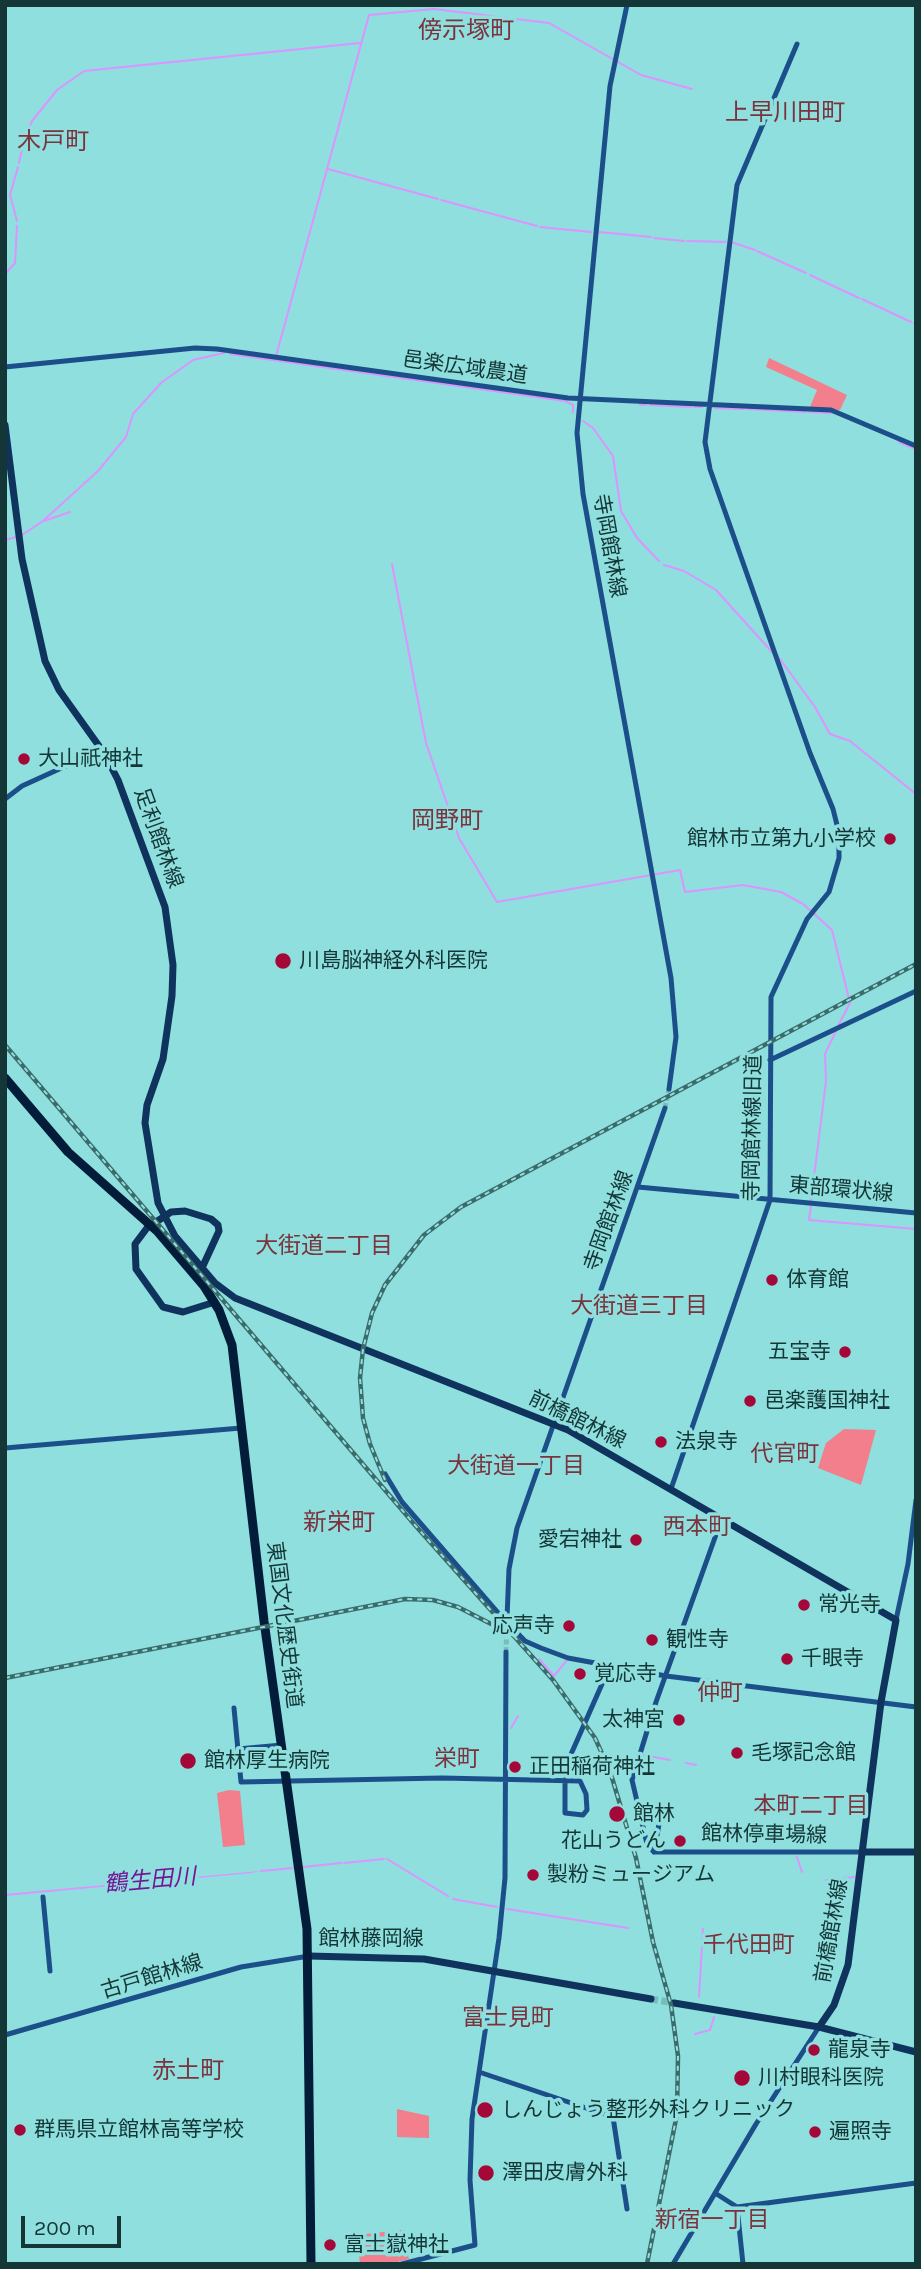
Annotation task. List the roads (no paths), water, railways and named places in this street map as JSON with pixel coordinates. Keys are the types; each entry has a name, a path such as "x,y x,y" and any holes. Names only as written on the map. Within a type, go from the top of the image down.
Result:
{"highway":[{"name":"東国文化歴史街道","path":"5,1078 68,1152 158,1233 215,1302 232,1345 271,1675 288,1783 309,1956 311,2264"}],"main road":[{"name":"足利館林線","path":"5,425 22,559 45,661 59,690 101,750 127,799 164,907 173,965 172,996 163,1059 145,1112 146,1132 158,1203 164,1220 202,1268"},
{"path":"202,1268 208,1260 218,1225 211,1219 175,1211 161,1216 141,1234 135,1244 136,1269 163,1307 183,1312 215,1302"},
{"name":"前橋館林線","path":"202,1268 221,1289 251,1306 554,1424 896,1620 881,1702 845,1976 834,2005 819,2026"},
{"path":"862,1852 916,1852"},
{"name":"館林藤岡線","path":"309,1956 411,1958 495,1969 651,1997"},
{"path":"673,2001 819,2026 916,2052"}],"street":[{"name":"寺岡館林線","path":"626,6 611,75 579,399 578,450 673,993 676,1037 669,1089"},
{"path":"708,405 737,185 797,44"},
{"name":"邑楽広域農道","path":"5,367 217,349 579,399 837,411 916,446"},
{"name":"寺岡館林線旧道","path":"671,1489 770,1200 770,1002 776,982 801,930 833,884 839,858 839,833 833,809 810,753 710,470 705,442 708,405"},
{"path":"5,799 22,786 101,750"},
{"path":"770,1060 916,991"},
{"name":"寺岡館林線","path":"507,1618 512,1549 664,1108"},
{"name":"東部環状線","path":"638,1187 916,1213"},
{"path":"5,1448 242,1427"},
{"path":"385,1474 420,1523 525,1641 556,1654 666,1676 916,1707"},
{"path":"896,1620 908,1564 916,1500"},
{"path":"658,1841 654,1852 649,1849 632,1780 722,1518"},
{"path":"402,2264 475,2245 470,2159 505,1878 506,1652"},
{"path":"234,1708 241,1782 419,1778 566,1782 583,1784 587,1810 583,1815 565,1813 566,1782 568,1761 610,1666"},
{"path":"238,1749 282,1745"},
{"path":"639,1812 647,1821"},
{"path":"644,1827 647,1821 654,1819 658,1822 659,1847 664,1850"},
{"name":"館林停車場線","path":"654,1852 862,1852"},
{"path":"43,1897 50,1971"},
{"name":"古戸館林線","path":"5,2035 241,1967 309,1956"},
{"path":"673,2264 819,2026"},
{"path":"479,2072 613,2117 626,2209"},
{"path":"715,2193 737,2207 916,2183"},
{"path":"737,2207 743,2264"}],"water":[{"path":"260,1871 252,1873 5,1896 5,1894"}],"waterway":[{"path":"275,360 369,15 434,9 549,23 641,75 692,89"},
{"path":"19,163 24,139 32,121 57,90 84,71 360,43"},
{"path":"17,221 10,195 18,167"},
{"path":"328,169 438,199"},
{"path":"441,200 537,226"},
{"path":"5,274 15,263 17,226"},
{"path":"540,227 591,232"},
{"path":"599,232 651,237"},
{"path":"654,238 684,241"},
{"path":"687,241 726,242"},
{"path":"731,242 755,250"},
{"path":"757,251 806,273"},
{"path":"810,275 859,298"},
{"path":"862,299 911,322"},
{"path":"22,535 43,521 98,471 126,437 133,414 161,383 193,360 224,353"},
{"path":"230,354 565,401 573,405 573,412"},
{"path":"640,405 646,405"},
{"path":"650,405 691,407"},
{"path":"694,407 702,407"},
{"path":"715,408 744,409"},
{"path":"747,409 806,412"},
{"path":"809,412 832,413"},
{"path":"583,421 593,428 613,456 621,511 637,538 659,561"},
{"path":"899,442 915,449"},
{"path":"44,521 70,512"},
{"path":"5,540 16,537"},
{"path":"392,564 426,743 459,838 497,902 680,870 685,892 743,885 781,892 803,904 832,930 850,1003 838,1026"},
{"path":"664,565 684,571 716,590 772,652"},
{"path":"777,655 815,707 830,734 850,741 916,794"},
{"path":"811,1201 826,1081 825,1054 836,1031"},
{"path":"811,1206 809,1220 916,1229"},
{"path":"539,1659 554,1676 567,1660"},
{"path":"511,1728 518,1716"},
{"path":"643,1755 670,1760"},
{"path":"686,1763 696,1765"},
{"path":"756,1821 756,1837 769,1832 795,1838"},
{"path":"797,1857 802,1872"},
{"name":"鶴生田川","path":"344,1863 384,1859"},
{"name":"鶴生田川","path":"387,1859 448,1896"},
{"name":"鶴生田川","path":"303,1867 341,1863"},
{"name":"鶴生田川","path":"261,1871 293,1868"},
{"path":"826,1880 854,1877"},
{"name":"鶴生田川","path":"453,1899 497,1907"},
{"name":"鶴生田川","path":"507,1909 628,1928"},
{"path":"699,1997 703,1929"},
{"path":"695,2034 710,2030 714,2017"}],"tunnel":[{"path":"665,1108 669,1089"},
{"path":"506,1652 507,1620"},
{"path":"651,1999 674,2003"}],"railway":[{"path":"385,1480 363,1418 360,1378 363,1349 372,1313 385,1285 424,1235 461,1207 916,964"},
{"path":"5,1045 414,1524 553,1680 595,1738 610,1771 636,1858 653,1942 671,2005 678,2056 677,2114 647,2264"},
{"path":"5,1678 405,1599 433,1600 458,1607 497,1627"}],"place":[{"name":"大山祇神社","path":"24,759"},
{"name":"館林市立第九小学校","path":"890,839"},
{"name":"川島脳神経外科医院","path":"283,961"},
{"name":"体育館","path":"772,1280"},
{"name":"五宝寺","path":"845,1352"},
{"name":"邑楽護国神社","path":"750,1401"},
{"name":"法泉寺","path":"661,1442"},
{"name":"愛宕神社","path":"636,1540"},
{"name":"常光寺","path":"804,1605"},
{"name":"応声寺","path":"569,1626"},
{"name":"観性寺","path":"652,1640"},
{"name":"千眼寺","path":"787,1659"},
{"name":"覚応寺","path":"580,1674"},
{"name":"太神宮","path":"679,1720"},
{"name":"毛塚記念館","path":"737,1753"},
{"name":"館林厚生病院","path":"188,1761"},
{"name":"正田稲荷神社","path":"515,1767"},
{"name":"館林","path":"617,1814"},
{"name":"花山うどん","path":"680,1841"},
{"name":"製粉ミュージアム","path":"533,1875"},
{"name":"龍泉寺","path":"814,2050"},
{"name":"川村眼科医院","path":"742,2078"},
{"name":"しんじょう整形外科クリニック","path":"485,2110"},
{"name":"群馬県立館林高等学校","path":"20,2130"},
{"name":"遍照寺","path":"815,2132"},
{"name":"澤田皮膚外科","path":"486,2173"},
{"name":"富士嶽神社","path":"330,2245"}],"district":[{"name":"傍示塚町","path":"466,31"},
{"name":"上早川田町","path":"785,113"},
{"name":"木戸町","path":"53,142"},
{"name":"岡野町","path":"447,821"},
{"name":"大街道二丁目","path":"324,1246"},
{"name":"大街道三丁目","path":"639,1306"},
{"name":"代官町","path":"785,1454"},
{"name":"大街道一丁目","path":"516,1466"},
{"name":"新栄町","path":"339,1523"},
{"name":"西本町","path":"697,1527"},
{"name":"仲町","path":"720,1693"},
{"name":"栄町","path":"457,1759"},
{"name":"本町二丁目","path":"811,1806"},
{"name":"千代田町","path":"749,1945"},
{"name":"富士見町","path":"508,2018"},
{"name":"赤土町","path":"188,2071"},
{"name":"新宿一丁目","path":"712,2220"}]}
